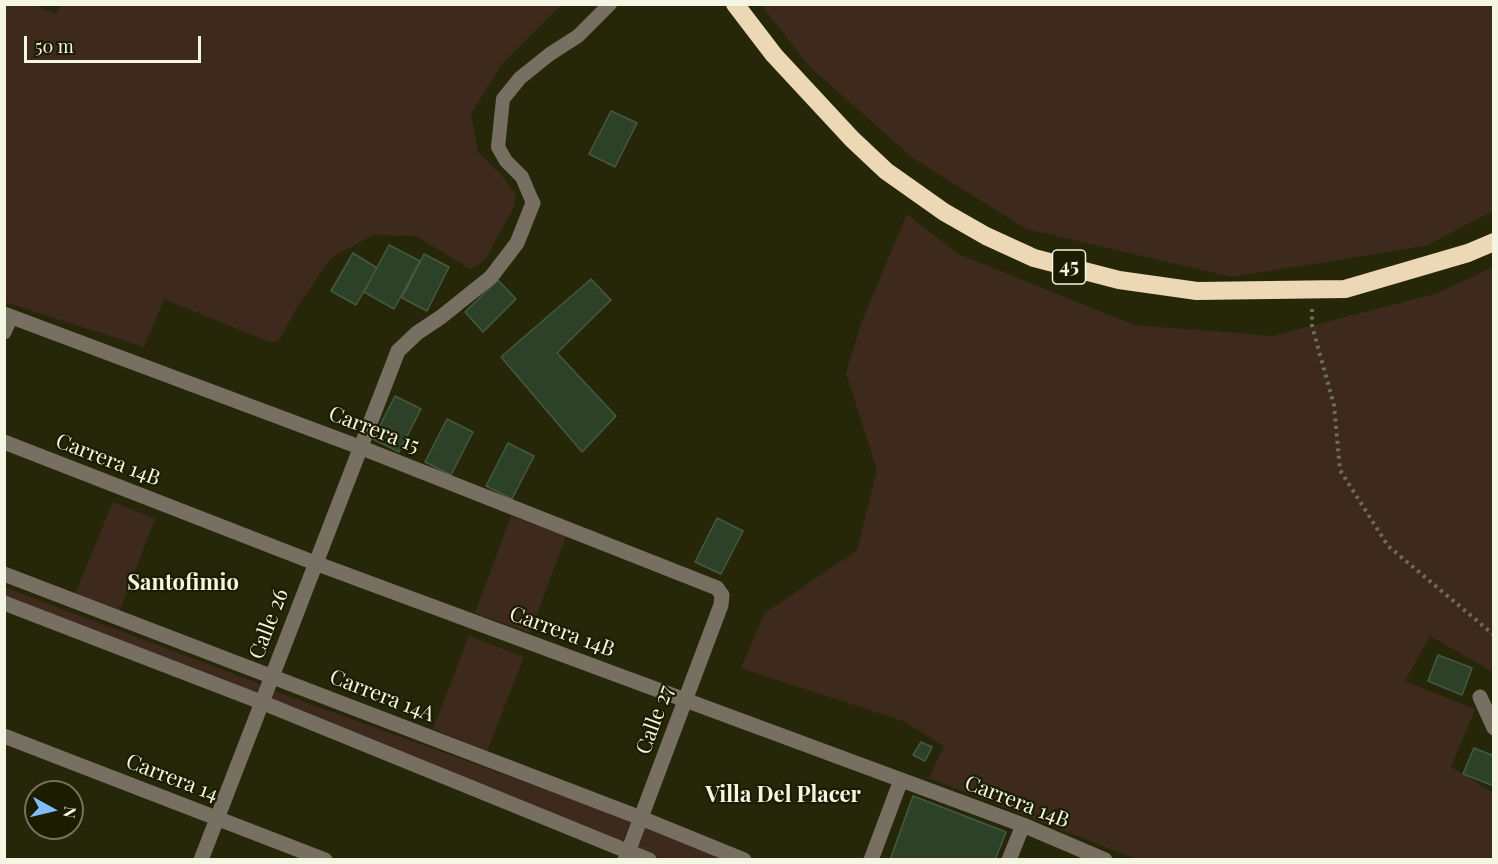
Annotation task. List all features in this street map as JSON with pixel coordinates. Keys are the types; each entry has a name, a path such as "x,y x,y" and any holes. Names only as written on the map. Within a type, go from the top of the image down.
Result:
{"highway":[{"name":"45","path":"735,4 774,55 852,139 886,171 944,212 986,236 1034,258 1119,280 1197,291 1345,289 1468,253 1494,242"}],"street":[{"name":"Calle 26","path":"201,860 398,351 417,333 441,317 490,277 517,243 533,203"},
{"name":"Carrera 15","path":"8,316 362,448 717,588 722,596"},
{"path":"4,332 8,316"},
{"name":"Carrera 14B","path":"4,442 315,564 1023,825 1106,860"},
{"name":"Carrera 14A","path":"4,574 641,818 744,860"},
{"name":"Calle 27","path":"627,855 721,605 722,596"},
{"path":"4,603 261,702 627,855 649,860"},
{"path":"1480,697 1494,729"},
{"name":"Carrera 14","path":"4,736 325,860"},
{"path":"871,860 901,780"},
{"path":"1009,860 1023,825"}],"lane":[{"path":"533,203 522,177 506,161 498,147 503,99 520,78 550,54 578,36 610,4"}],"path":[{"path":"1312,290 1312,326 1334,405 1340,470 1389,546 1494,635"}],"shaded area":[{"path":"60,4 561,5 501,65 471,114 478,152 501,174 516,195 513,209 485,260 470,269 416,236 373,235 331,258 299,304 279,340 272,343 164,299 144,347 5,302 5,5 33,5 56,14"},
{"path":"761,5 1493,5 1493,211 1425,246 1232,277 1026,229 913,158 810,67"},
{"path":"907,214 956,253 1134,325 1273,336 1438,293 1493,267 1493,672 1430,636 1405,681 1475,709 1451,767 1493,793 1493,859 1136,859 929,778 944,746 903,721 741,668 765,613 857,550 877,470 846,373 862,321"},
{"path":"113,502 155,519 119,612 75,594"},
{"path":"511,516 566,536 530,633 475,613"},
{"path":"4,587 263,685 257,701 5,606"},
{"path":"469,636 524,657 487,751 433,729"},
{"path":"274,691 632,821 623,841 268,703"},
{"path":"645,825 729,859 664,859 636,849"}],"building":[{"path":"611,111 637,123 615,167 589,154"},
{"path":"389,245 420,261 394,309 364,292"},
{"path":"353,253 377,268 356,305 331,291"},
{"path":"424,254 449,267 427,311 402,298"},
{"path":"591,279 611,300 557,353 616,416 582,452 501,357"},
{"path":"498,280 516,299 483,332 465,312"},
{"path":"395,396 421,409 399,452 373,439"},
{"path":"447,419 473,432 451,475 425,462"},
{"path":"508,443 534,456 512,499 486,486"},
{"path":"717,518 743,531 721,574 695,562"},
{"path":"1438,655 1472,668 1462,695 1428,681"},
{"path":"921,742 932,747 925,761 913,755"},
{"path":"1474,748 1494,756 1494,786 1463,774"},
{"path":"913,796 1006,832 995,860 890,860"}],"district":[{"name":"Santofimio","path":"183,583"},
{"name":"Villa Del Placer","path":"783,795"}]}
